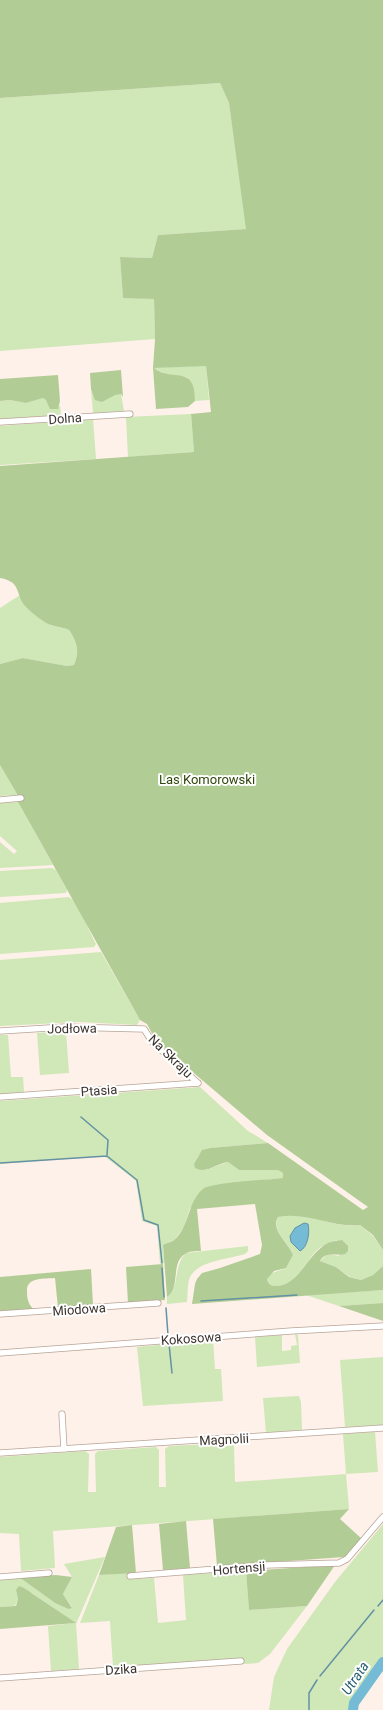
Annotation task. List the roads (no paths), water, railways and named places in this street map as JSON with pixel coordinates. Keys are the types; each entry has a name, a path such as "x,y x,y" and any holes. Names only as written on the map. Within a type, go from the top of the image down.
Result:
{"street":[{"name":"Dolna","path":"0,422 130,414"},
{"path":"0,800 21,798"},
{"name":"Jodłowa","path":"0,1031 65,1027 144,1029"},
{"name":"Na Skraju","path":"144,1029 153,1043 198,1083"},
{"name":"Ptasia","path":"0,1097 198,1083"},
{"name":"Miodowa","path":"0,1314 158,1303"},
{"name":"Kokosowa","path":"0,1353 291,1331 383,1326"},
{"path":"62,1414 64,1449"},
{"name":"Magnolii","path":"0,1453 383,1428"},
{"name":"Hortensji","path":"130,1576 267,1565 334,1563 347,1559 383,1517"},
{"path":"0,1576 49,1573"},
{"name":"Dzika","path":"0,1678 241,1660"}],"water":[{"path":"304,1223 308,1224 309,1231 307,1243 300,1251 291,1242 290,1236 295,1228"}],"waterway":[{"path":"81,1117 108,1140 107,1155"},
{"path":"0,1163 107,1156 137,1180 144,1220 158,1225 162,1263"},
{"path":"162,1268 164,1297"},
{"path":"201,1301 297,1295"},
{"path":"166,1308 168,1335"},
{"path":"169,1344 172,1373"},
{"path":"378,1606 383,1600"},
{"path":"320,1676 374,1610"},
{"name":"Utrata","path":"353,1710 354,1703 383,1662"},
{"path":"309,1710 309,1693 317,1680"}],"park label":[{"name":"Las Komorowski","path":"207,779"}]}
